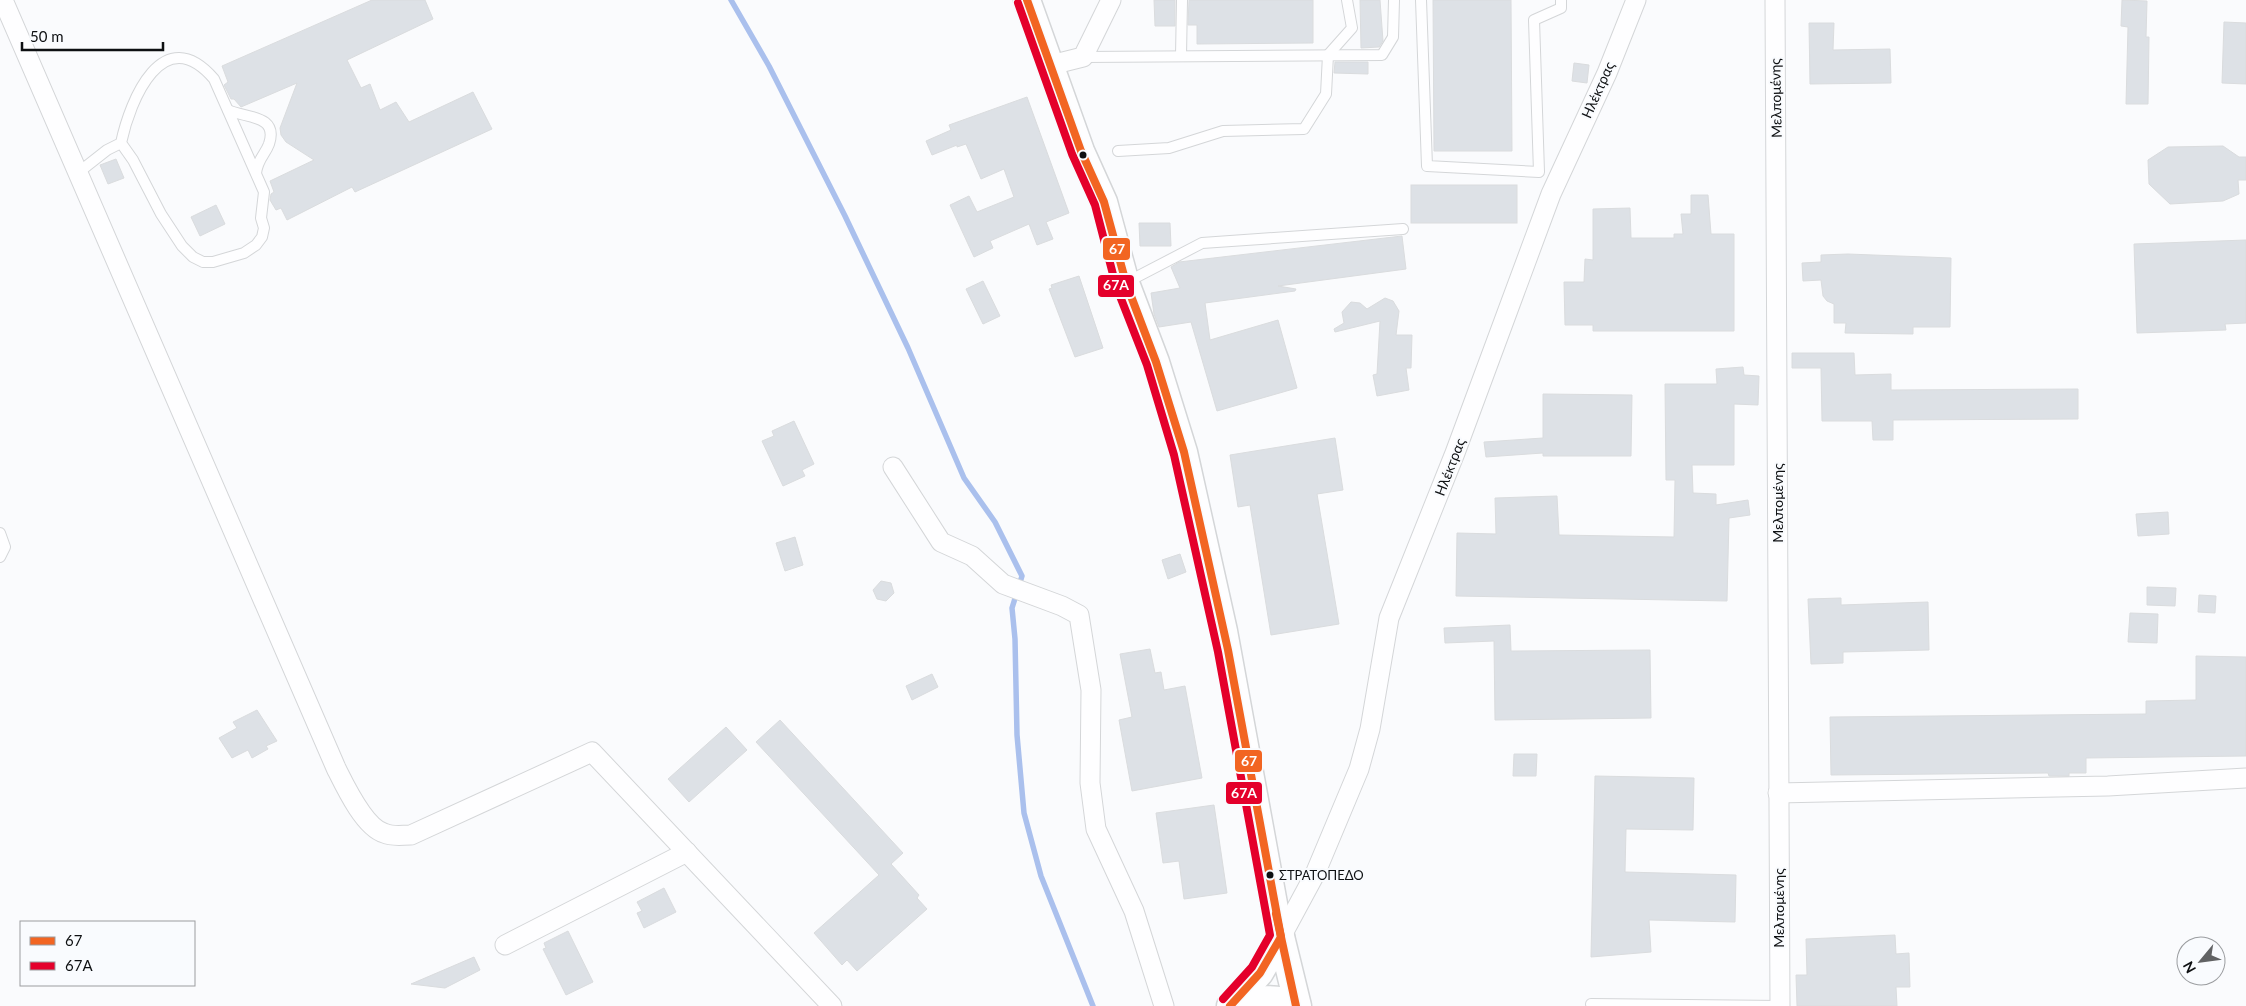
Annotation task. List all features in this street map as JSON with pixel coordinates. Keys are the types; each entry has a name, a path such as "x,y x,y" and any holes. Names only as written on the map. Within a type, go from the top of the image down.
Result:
{"street":[{"path":"3,0 336,768 352,798 368,821 382,833 395,836 411,835 592,752 832,1006"},
{"path":"1027,0 1081,151 1104,202 1120,251 1126,283 1159,371 1184,452 1200,521 1208,568 1222,622 1281,937 1297,1005 1273,999 1231,1006"},
{"path":"1051,65 1083,56 1110,0"},
{"name":"Ηλέκτρας","path":"1281,937 1315,874 1359,769 1370,729 1389,618 1455,453 1551,194 1607,73 1636,0"},
{"name":"Μελπομένης","path":"1775,0 1780,1006"},
{"path":"893,467 941,542 972,556 1003,584 1079,615 1091,690 1090,783 1096,829 1134,911 1164,1006"},
{"path":"1778,793 2108,786 2246,778"},
{"path":"505,945 687,852"},
{"path":"1231,1006 1252,984 1281,937"}],"lane":[{"path":"1181,56 1182,0"},
{"path":"1118,151 1169,148 1223,131 1304,129 1326,94 1328,55 1352,28 1347,0"},
{"path":"1083,56 1382,55 1393,37 1394,0"},
{"path":"1421,0 1427,166 1539,172 1534,20 1561,8 1561,0"},
{"path":"79,172 107,150 121,143 135,99 146,77 170,58 185,58 205,68 214,79 256,172 264,192 261,218 264,228 262,237 256,245 244,253 212,262 203,262 193,257 182,246 161,214 133,160 121,143"},
{"path":"228,110 238,115 252,115 264,121 270,130 269,145 261,155 256,172"},
{"path":"1126,283 1202,243 1404,229"},
{"path":"0,533 5,547 0,558"},
{"path":"1591,1004 1780,1006"}],"building":[{"path":"372,0 425,0 433,19 347,60 361,88 370,84 380,110 396,102 409,122 473,92 492,129 355,192 352,187 287,220 281,208 276,210 270,200 271,194 274,192 270,181 314,160 286,142 281,135 280,128 297,83 241,107 234,99 231,99 224,85 228,82 222,66"},
{"path":"1154,0 1175,0 1175,26 1155,26"},
{"path":"1189,0 1313,0 1313,43 1197,44 1197,25 1188,25"},
{"path":"1360,0 1380,0 1383,41 1379,47 1361,48"},
{"path":"1433,0 1511,0 1512,151 1434,151"},
{"path":"2122,0 2147,1 2146,37 2149,37 2148,104 2126,104 2128,27 2121,26"},
{"path":"2224,22 2246,23 2246,84 2222,83"},
{"path":"1809,23 1834,23 1833,50 1890,49 1891,83 1810,84"},
{"path":"1335,62 1368,62 1368,74 1334,73"},
{"path":"1574,63 1589,65 1587,83 1572,81"},
{"path":"1027,97 1069,213 1046,222 1053,239 1037,245 1029,224 990,241 993,248 974,257 950,205 969,196 977,212 1014,197 1004,169 981,179 966,144 957,147 957,145 932,155 926,141 951,130 949,125"},
{"path":"2223,146 2239,157 2246,157 2246,180 2238,180 2239,194 2223,201 2170,204 2149,184 2148,160 2168,147"},
{"path":"116,159 124,178 108,184 100,165"},
{"path":"1411,185 1517,185 1517,223 1411,223"},
{"path":"1691,195 1708,195 1711,234 1734,234 1734,331 1593,331 1593,325 1565,325 1564,282 1584,282 1585,259 1593,260 1593,209 1630,208 1631,238 1674,238 1674,234 1683,234 1681,214 1691,214"},
{"path":"216,205 225,224 200,236 191,217"},
{"path":"1139,223 1170,223 1171,246 1140,246"},
{"path":"1402,236 1406,269 1278,286 1296,289 1295,291 1205,303 1210,340 1278,320 1297,388 1217,411 1191,322 1159,327 1154,314 1151,293 1180,288 1171,267 1179,262"},
{"path":"2246,240 2246,323 2225,324 2226,330 2137,333 2134,244"},
{"path":"1848,254 1951,258 1950,327 1913,327 1913,334 1845,333 1846,323 1834,323 1834,304 1827,301 1823,296 1821,280 1803,281 1802,263 1821,262 1821,255"},
{"path":"1079,276 1103,348 1075,357 1049,289 1052,288 1051,285"},
{"path":"983,281 1000,316 983,324 966,289"},
{"path":"1385,298 1393,301 1399,311 1396,335 1412,335 1411,368 1406,368 1409,390 1377,396 1373,375 1377,374 1380,321 1335,332 1334,329 1344,323 1342,312 1351,302 1360,303 1367,309"},
{"path":"1792,353 1854,353 1855,375 1891,374 1891,390 2078,389 2078,419 1893,420 1893,440 1873,440 1872,421 1822,421 1821,368 1792,368"},
{"path":"1743,367 1744,375 1759,376 1758,405 1734,404 1734,465 1692,465 1693,493 1716,494 1716,505 1748,500 1750,515 1729,518 1727,601 1456,596 1457,533 1496,534 1495,498 1557,496 1559,535 1674,537 1675,480 1666,480 1665,384 1717,384 1716,369"},
{"path":"1543,394 1632,395 1631,456 1543,456 1543,453 1486,457 1484,442 1543,438"},
{"path":"794,421 814,464 802,470 805,476 783,486 762,441 774,436 772,431"},
{"path":"1335,438 1343,490 1317,494 1339,624 1271,635 1250,505 1238,507 1230,455"},
{"path":"2168,512 2169,534 2138,536 2136,514"},
{"path":"795,537 803,565 785,571 776,543"},
{"path":"1180,554 1186,572 1168,579 1162,560"},
{"path":"881,581 891,583 894,593 886,601 877,599 873,590"},
{"path":"2147,587 2176,588 2175,606 2147,605"},
{"path":"2199,595 2216,596 2215,613 2198,612"},
{"path":"1841,598 1841,605 1928,602 1929,650 1843,652 1843,663 1811,664 1808,599"},
{"path":"2130,613 2158,614 2157,643 2128,642"},
{"path":"1510,625 1511,651 1650,650 1651,718 1495,720 1494,641 1445,643 1444,628"},
{"path":"1150,649 1155,673 1161,672 1164,690 1185,686 1202,778 1132,791 1119,720 1132,717 1120,654"},
{"path":"2196,656 2246,657 2246,756 2086,758 2086,773 2069,773 2069,776 2049,776 2048,773 1831,775 1830,717 2146,714 2146,701 2196,700"},
{"path":"932,674 938,687 912,700 906,686"},
{"path":"257,710 277,741 266,746 268,749 252,758 248,750 232,758 219,738 237,728 233,722"},
{"path":"780,720 903,853 891,864 919,895 917,898 927,909 857,971 847,960 842,965 814,933 879,875 756,742"},
{"path":"726,727 747,750 689,802 668,779"},
{"path":"1514,754 1537,754 1536,776 1513,776"},
{"path":"1595,776 1694,778 1693,830 1626,829 1625,872 1736,875 1735,922 1649,920 1651,952 1591,957"},
{"path":"1214,805 1227,893 1184,899 1179,861 1163,863 1156,813"},
{"path":"664,888 676,912 644,928 637,913 642,911 637,902"},
{"path":"568,931 593,982 566,995 543,949 546,948 544,943"},
{"path":"1895,935 1896,954 1909,953 1910,987 1896,987 1897,1006 1797,1006 1796,975 1807,975 1806,939"},
{"path":"474,957 480,970 445,988 411,984"}],"waterway":[{"path":"731,0 769,66 845,216 908,348 964,478 995,522 1022,576 1012,608 1015,639 1017,735 1024,813 1041,876 1093,1006"}],"transit line":[{"name":"67","path":"1027,0 1081,151 1104,202 1126,283 1156,362 1184,452 1228,650 1281,937 1260,973 1230,1006"},
{"name":"67Α","path":"1018,3 1072,154 1095,205 1116,286 1147,365 1174,455 1218,652 1270,935 1252,967 1223,999"},
{"name":"67","path":"1276,914 1296,1006"}],"place":[{"name":"ΣΤΡΑΤΟΠΕΔΟ","path":"1270,875"}]}
